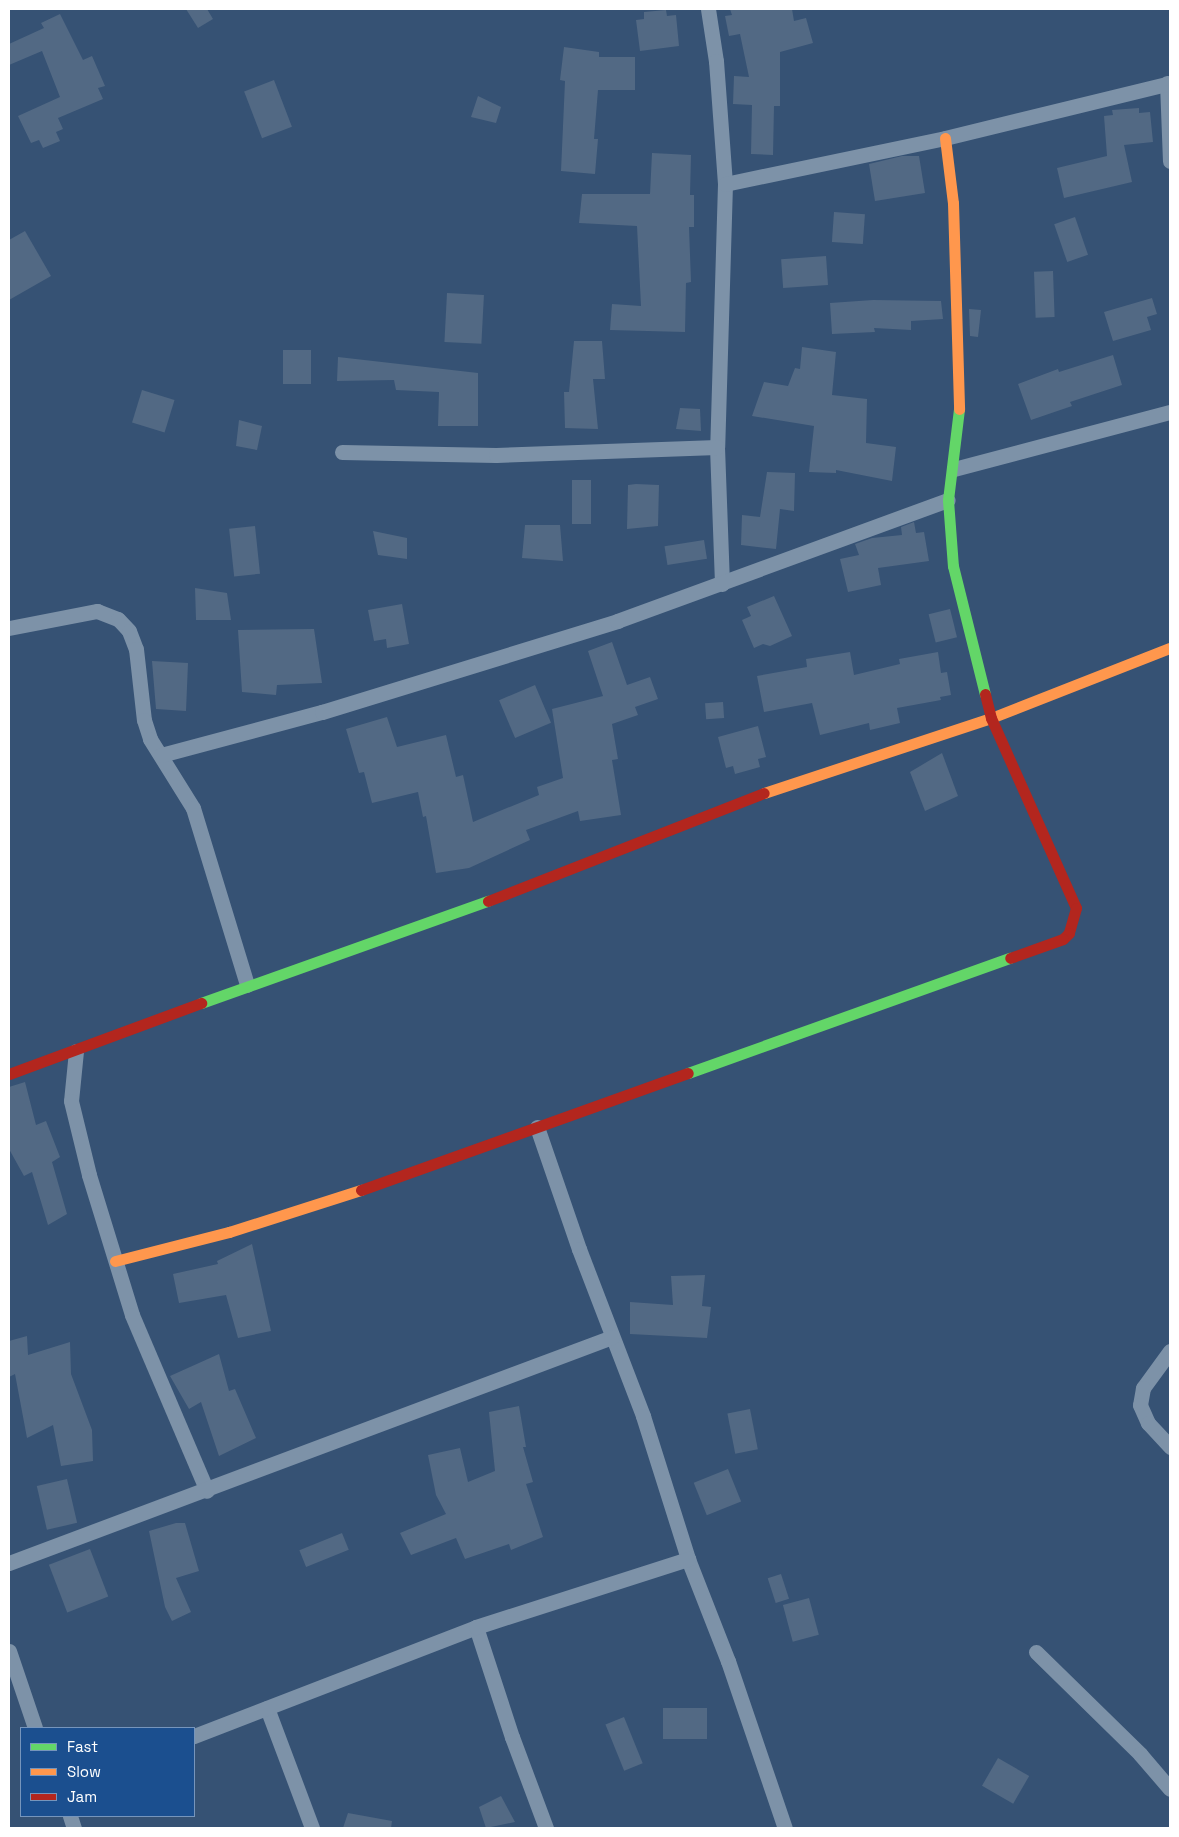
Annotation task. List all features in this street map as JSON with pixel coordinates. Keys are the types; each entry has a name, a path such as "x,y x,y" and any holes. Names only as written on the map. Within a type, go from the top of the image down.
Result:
{"street":[{"path":"708,9 716,61 725,184 717,447 722,584"},
{"path":"725,184 945,138 1169,83 1170,161"},
{"path":"115,1260 229,1232 537,1127 1063,939 1074,924 1076,908 991,718 953,566 948,500 954,469 959,406 953,203 945,138"},
{"path":"954,469 1170,412"},
{"path":"342,452 496,455 717,447"},
{"path":"161,755 332,709 617,621 948,500"},
{"path":"9,628 97,611 118,620 128,631 136,649 144,720 150,738 193,808 247,986"},
{"path":"9,1074 76,1051 118,1032 468,909 765,793 991,718 1170,648"},
{"path":"76,1051 72,1108 115,1260 154,1371 206,1491"},
{"path":"537,1127 612,1337 643,1416 688,1559 728,1661 785,1828"},
{"path":"9,1563 206,1491 412,1409 502,1381 612,1337"},
{"path":"1170,1351 1143,1388 1140,1405 1148,1423 1170,1447"},
{"path":"195,1736 476,1627 688,1559"},
{"path":"476,1627 512,1737 546,1828"},
{"path":"9,1651 35,1727"},
{"path":"1036,1652 1140,1754 1170,1789"},
{"path":"267,1708 312,1828"}],"building":[{"path":"186,9 207,9 213,19 198,28"},
{"path":"730,9 792,9 794,21 806,18 813,43 780,52 780,106 774,106 773,155 751,154 752,105 733,104 734,76 749,77 740,34 729,36 725,16 732,15"},
{"path":"666,10 667,16 676,15 679,46 640,51 636,20 644,19 644,12"},
{"path":"60,14 83,60 92,56 105,86 98,88 103,99 58,118 63,129 56,132 60,141 43,148 39,140 31,143 18,116 60,97 42,51 9,65 9,44 44,28 41,23"},
{"path":"564,47 599,52 599,57 635,57 635,90 598,90 594,139 598,139 595,174 561,171 565,81 560,80"},
{"path":"274,80 292,127 262,138 244,91"},
{"path":"478,96 501,107 496,123 471,117"},
{"path":"1139,108 1139,113 1150,112 1153,142 1124,145 1132,182 1064,198 1057,168 1107,156 1104,116 1113,115 1112,110"},
{"path":"652,153 691,155 690,195 694,195 694,227 689,227 691,282 686,283 685,332 610,330 612,304 641,306 637,226 579,223 582,194 650,194"},
{"path":"902,156 919,156 925,193 875,201 869,164"},
{"path":"834,212 865,214 863,244 832,242"},
{"path":"1075,217 1088,255 1067,262 1054,224"},
{"path":"25,231 51,276 9,300 9,240"},
{"path":"826,256 828,285 783,288 781,259"},
{"path":"1053,271 1055,317 1036,318 1034,272"},
{"path":"447,293 484,295 481,344 444,342"},
{"path":"1152,298 1157,314 1147,317 1151,330 1113,341 1104,312"},
{"path":"873,300 941,301 943,319 911,321 911,330 874,328 875,332 832,334 830,303"},
{"path":"969,309 981,310 978,337 970,336"},
{"path":"574,341 602,341 605,379 593,379 598,429 565,428 564,392 569,392"},
{"path":"802,347 836,352 832,395 867,399 866,443 896,447 892,481 836,470 836,473 809,472 814,426 752,416 764,382 788,386 795,368 800,369"},
{"path":"283,350 311,350 311,384 283,384"},
{"path":"1113,355 1122,385 1070,402 1072,406 1031,420 1018,384 1058,369 1059,372"},
{"path":"338,357 478,373 478,426 438,426 439,392 396,390 394,380 337,381"},
{"path":"142,390 175,400 165,432 132,423"},
{"path":"680,408 700,409 701,431 676,429"},
{"path":"239,420 262,426 257,450 236,446"},
{"path":"767,472 795,473 794,511 780,509 776,549 741,545 742,515 760,517"},
{"path":"572,480 591,480 591,524 572,524"},
{"path":"628,485 659,485 658,526 627,529"},
{"path":"914,522 916,533 924,532 929,561 878,568 881,585 848,592 840,559 859,555 855,544 872,538 902,535 901,527"},
{"path":"525,525 560,525 563,561 522,558"},
{"path":"255,526 260,574 234,576 229,529"},
{"path":"373,531 407,538 407,559 378,555"},
{"path":"704,540 707,559 667,565 664,546"},
{"path":"195,588 227,593 231,620 196,620"},
{"path":"774,596 792,636 770,646 763,644 754,648 742,620 751,616 747,607"},
{"path":"402,604 409,644 387,648 386,639 374,641 368,610"},
{"path":"950,609 957,637 936,642 929,614"},
{"path":"314,629 322,683 277,685 276,695 242,692 238,630"},
{"path":"612,642 627,685 650,677 658,699 635,707 638,715 612,724 618,759 612,760 621,815 580,821 578,811 526,830 530,840 469,868 436,873 426,816 423,817 418,792 372,803 364,772 359,773 346,729 387,717 397,747 446,735 456,777 463,775 473,822 539,795 537,787 563,778 552,709 603,696 588,651"},
{"path":"850,652 854,675 900,664 899,659 938,652 941,673 947,672 951,695 940,697 941,700 897,708 900,723 870,730 869,723 820,735 812,703 764,712 757,676 807,667 806,659"},
{"path":"152,661 188,663 186,711 156,709"},
{"path":"535,685 551,723 515,738 499,700"},
{"path":"723,702 724,718 706,719 705,703"},
{"path":"758,726 766,757 758,759 760,767 735,774 733,766 726,768 718,737"},
{"path":"942,753 958,796 925,811 910,772"},
{"path":"25,1082 36,1125 46,1121 60,1157 52,1162 67,1214 48,1225 32,1172 24,1176 9,1149 9,1087"},
{"path":"252,1244 271,1331 238,1338 226,1295 179,1303 173,1274 218,1264 217,1261"},
{"path":"705,1275 702,1306 711,1307 707,1338 630,1334 630,1302 673,1305 671,1276"},
{"path":"27,1336 28,1355 70,1342 71,1374 92,1430 93,1461 61,1466 53,1425 27,1438 15,1374 9,1377 9,1341"},
{"path":"219,1354 229,1391 235,1389 256,1438 219,1456 201,1402 189,1409 170,1376"},
{"path":"519,1406 526,1447 523,1447 533,1482 526,1484 543,1537 511,1550 509,1544 465,1559 456,1538 411,1555 400,1533 446,1514 436,1495 428,1455 460,1448 468,1482 495,1471 489,1412"},
{"path":"750,1409 758,1449 735,1454 727,1413"},
{"path":"728,1469 741,1501 707,1515 694,1483"},
{"path":"67,1479 77,1523 47,1530 37,1486"},
{"path":"176,1523 185,1523 199,1571 176,1578 191,1612 172,1621 165,1607 149,1531"},
{"path":"342,1533 349,1550 306,1567 299,1550"},
{"path":"90,1549 108,1597 67,1612 49,1565"},
{"path":"781,1574 789,1599 776,1603 768,1578"},
{"path":"809,1598 819,1635 793,1642 783,1605"},
{"path":"663,1708 707,1708 707,1739 663,1739"},
{"path":"624,1717 643,1763 624,1771 605,1724"},
{"path":"998,1758 1029,1776 1013,1804 982,1786"},
{"path":"501,1796 515,1822 486,1828 479,1807"},
{"path":"348,1813 392,1821 391,1828 343,1828"}],"traffic: fast":[{"path":"959,409 948,500 953,566 985,694"},
{"path":"201,1003 488,901"},
{"path":"688,1073 1010,958"}],"traffic: slow":[{"path":"945,138 953,203 959,409"},
{"path":"764,793 991,718 1170,648"},
{"path":"115,1261 229,1232 361,1190"}],"traffic: jam":[{"path":"985,694 991,718 1076,908 1069,933 1063,939 1010,958"},
{"path":"488,901 764,793"},
{"path":"9,1074 201,1003"},
{"path":"361,1190 688,1073"}]}
